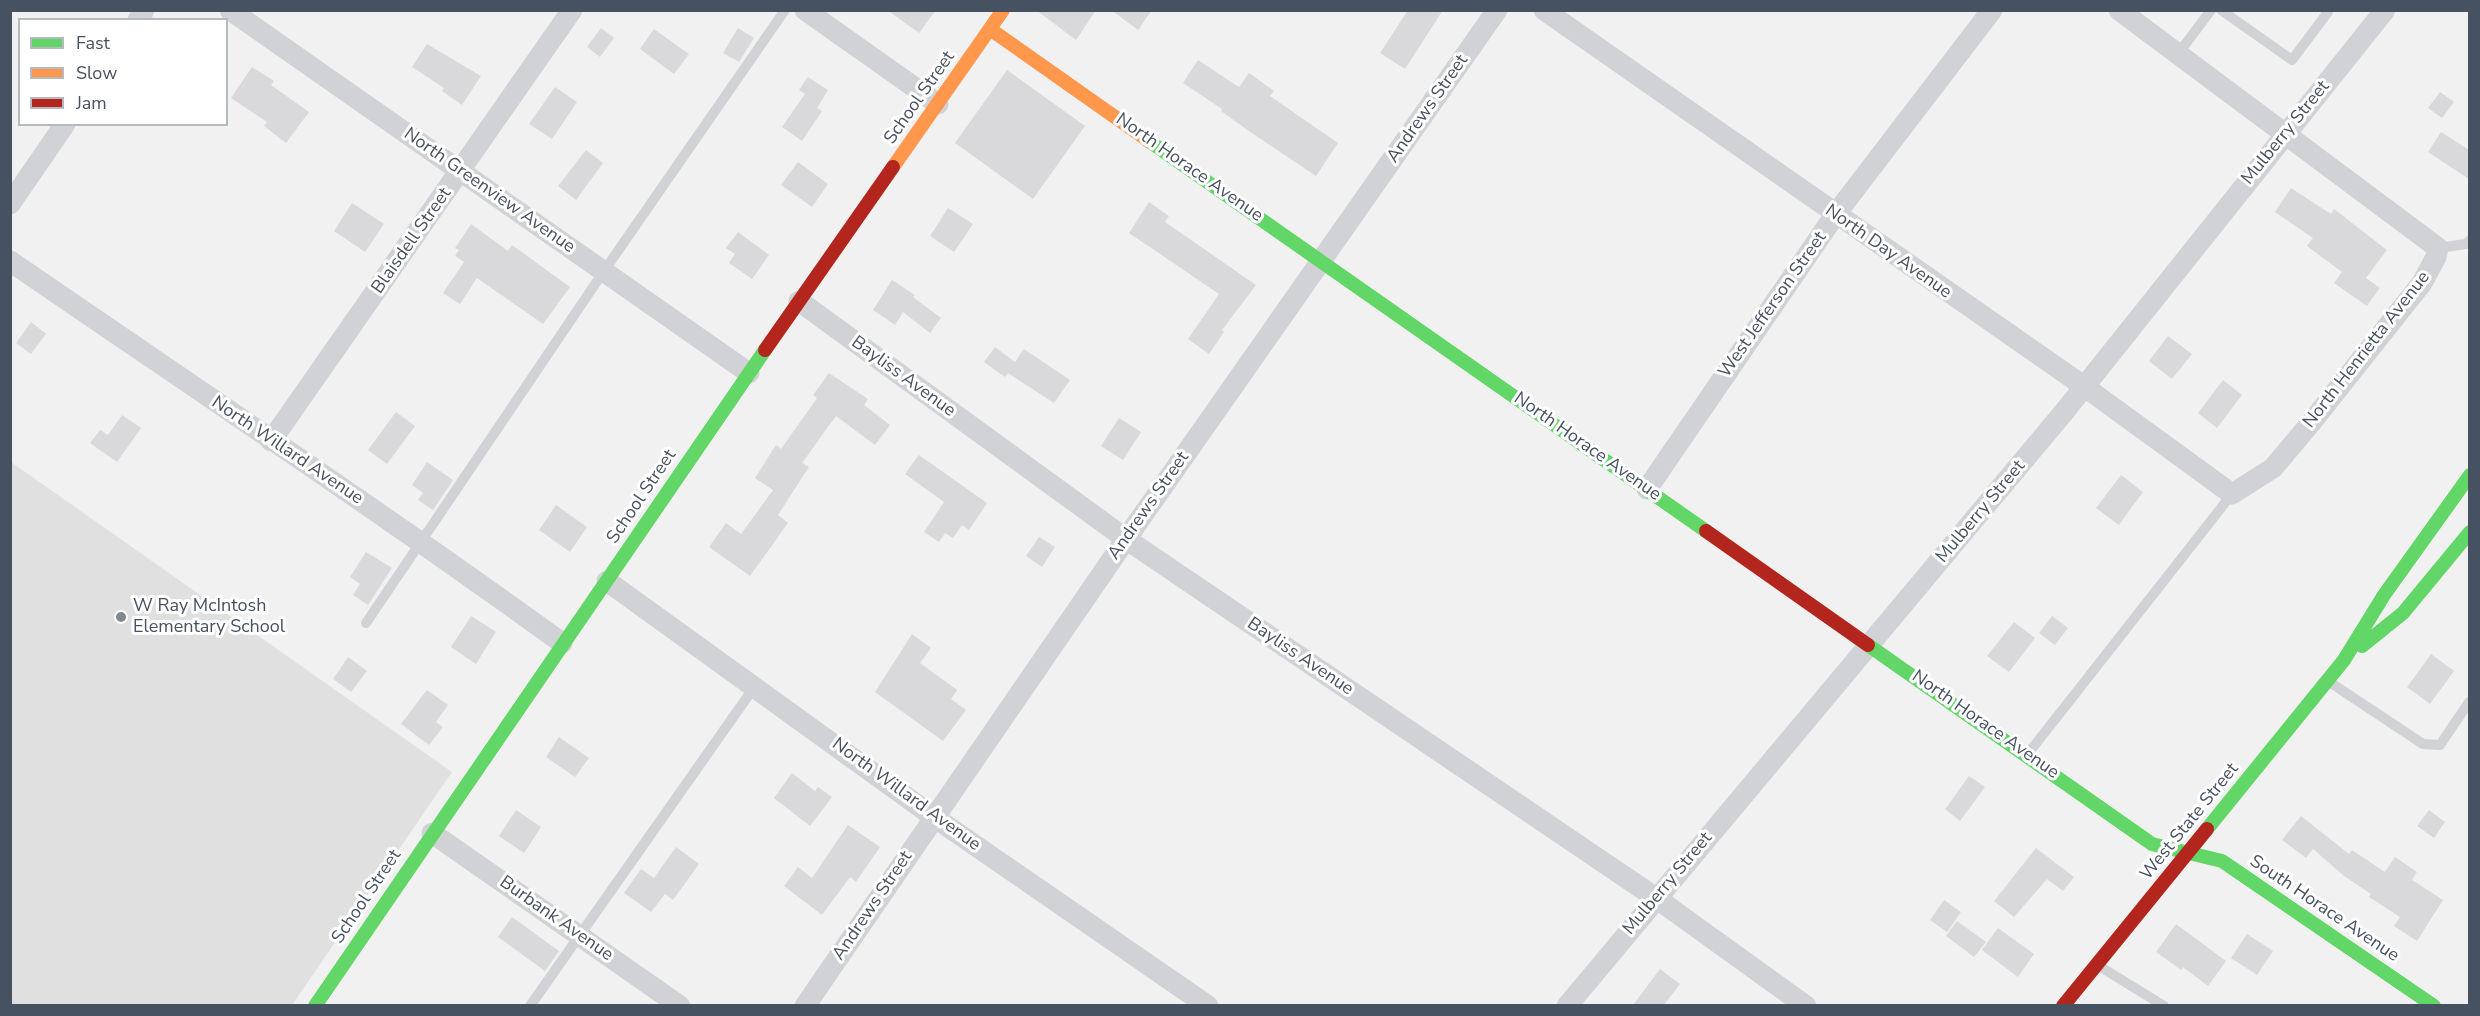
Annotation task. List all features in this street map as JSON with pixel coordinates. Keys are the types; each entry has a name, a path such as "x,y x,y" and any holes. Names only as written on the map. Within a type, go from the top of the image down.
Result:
{"main road":[{"name":"School Street","path":"315,1005 562,643 1003,10"},
{"name":"North Horace Avenue","path":"990,29 2152,844 2189,852"},
{"name":"West State Street","path":"2063,1005 2328,681 2344,660 2384,595 2469,475"},
{"name":"West State Street","path":"2344,660 2403,613 2457,555 2469,532"},
{"name":"South Horace Avenue","path":"2189,852 2222,861 2434,1005"}],"street":[{"name":"North Greenview Avenue","path":"230,10 749,373"},
{"name":"Blaisdell Street","path":"272,441 572,10"},
{"path":"805,10 938,104"},
{"name":"Andrews Street","path":"805,1005 1126,538 1497,10"},
{"name":"North Day Avenue","path":"1544,10 1835,215 2085,387 2232,494"},
{"name":"West Jefferson Street","path":"1647,489 1835,215 1992,10"},
{"path":"2119,10 2438,248"},
{"name":"Mulberry Street","path":"1567,1005 2085,387 2385,10"},
{"path":"10,204 64,126"},
{"name":"North Henrietta Avenue","path":"2232,494 2273,468 2310,424 2422,284 2436,257 2438,248"},
{"name":"North Willard Avenue","path":"10,261 421,541 562,643"},
{"name":"Bayliss Avenue","path":"799,302 1126,538 1656,898 1806,1005"},
{"name":"North Willard Avenue","path":"607,580 934,816 1208,1005"},
{"name":"Burbank Avenue","path":"432,833 680,1005"}],"lane":[{"path":"366,624 604,271 785,10"},
{"path":"2178,54 2211,10"},
{"path":"2221,10 2292,60 2328,12 2325,10"},
{"path":"2438,248 2466,244 2469,240"},
{"path":"2027,755 2232,494"},
{"path":"2328,681 2423,744 2440,745 2469,702"},
{"path":"530,1005 755,686"},
{"path":"2096,965 2164,1005"}],"shaded area":[{"name":"W Ray McIntosh Elementary School","path":"11,462 452,772 292,1005 11,1005"}],"building":[{"path":"887,10 936,10 919,33"},
{"path":"1036,10 1096,10 1076,40"},
{"path":"1111,10 1152,10 1138,30"},
{"path":"1408,10 1443,10 1405,69 1380,53"},
{"path":"601,28 614,38 600,57 587,47"},
{"path":"738,28 754,38 739,62 723,53"},
{"path":"654,29 689,54 674,74 640,49"},
{"path":"427,44 481,76 462,105 442,91 444,88 412,67"},
{"path":"1198,60 1239,87 1249,73 1274,91 1270,96 1338,143 1316,176 1183,83"},
{"path":"252,67 274,81 271,85 309,112 286,143 264,126 267,122 231,98"},
{"path":"1007,70 1085,126 1033,199 955,143"},
{"path":"808,77 828,90 817,108 822,111 802,141 782,127 805,94 799,90"},
{"path":"555,87 577,102 552,139 529,124"},
{"path":"2440,92 2454,102 2442,118 2428,108"},
{"path":"2441,132 2469,150 2469,179 2428,152"},
{"path":"586,150 603,163 576,200 558,186"},
{"path":"798,162 828,184 812,207 781,185"},
{"path":"2291,188 2331,214 2334,209 2387,250 2366,278 2380,288 2367,306 2334,283 2342,272 2307,246 2313,238 2275,212"},
{"path":"1149,202 1169,216 1165,222 1256,285 1222,330 1224,332 1209,354 1188,339 1219,294 1129,233"},
{"path":"352,203 384,224 365,252 334,231"},
{"path":"948,208 973,224 954,252 930,236"},
{"path":"471,224 508,251 512,245 570,287 543,324 477,278 460,304 443,293 464,262 455,256 459,250 455,248"},
{"path":"738,232 769,255 752,279 729,263 735,254 726,248"},
{"path":"892,280 915,295 913,297 941,318 930,333 903,312 895,325 873,310"},
{"path":"31,322 46,334 31,354 16,343"},
{"path":"2168,336 2192,354 2172,379 2149,361"},
{"path":"995,347 1015,362 1024,349 1070,380 1054,403 1008,373 1005,377 984,362"},
{"path":"829,373 868,399 864,405 890,425 875,445 836,416 802,463 809,467 778,515 788,523 750,576 709,547 726,523 741,534 773,490 755,478 776,445 781,449 817,398 813,395"},
{"path":"2223,380 2242,395 2217,428 2198,413"},
{"path":"396,412 415,426 387,464 368,450"},
{"path":"122,415 141,428 117,462 90,443 100,430 108,435"},
{"path":"1119,418 1141,432 1123,460 1101,446"},
{"path":"919,455 987,503 969,530 962,525 953,538 945,533 939,542 924,532 944,502 905,474"},
{"path":"427,462 453,480 433,510 418,500 423,493 412,485"},
{"path":"2121,475 2143,492 2119,525 2096,508"},
{"path":"556,505 587,527 570,552 539,530"},
{"path":"1039,537 1055,547 1042,567 1026,556"},
{"path":"366,552 392,568 368,605 353,595 360,584 350,577"},
{"path":"471,616 496,632 476,664 451,647"},
{"path":"2052,616 2068,628 2055,645 2039,633"},
{"path":"2014,622 2035,638 2009,672 1987,656"},
{"path":"912,634 931,648 920,663 957,690 951,699 966,710 943,741 875,692"},
{"path":"2431,654 2454,671 2430,704 2407,687"},
{"path":"348,657 367,671 351,692 333,679"},
{"path":"427,690 448,705 436,722 443,727 429,745 401,724"},
{"path":"559,737 589,758 575,777 546,757"},
{"path":"792,773 815,791 818,787 832,797 810,826 774,798"},
{"path":"1969,776 1985,787 1960,821 1945,809"},
{"path":"516,810 541,827 524,853 499,836"},
{"path":"2429,810 2445,822 2434,838 2417,826"},
{"path":"2301,816 2349,854 2352,850 2385,872 2395,857 2417,872 2412,880 2443,900 2417,941 2394,926 2400,917 2369,897 2371,894 2344,876 2313,849 2306,858 2282,840"},
{"path":"848,825 880,847 856,882 850,877 822,915 784,886 798,867 812,878"},
{"path":"676,847 699,864 673,900 665,894 651,912 624,893 641,869 654,878"},
{"path":"2036,848 2074,877 2063,891 2047,879 2014,917 1994,901"},
{"path":"1944,900 1961,912 1947,932 1930,920"},
{"path":"512,917 559,951 545,971 498,937"},
{"path":"1957,921 1986,942 1974,957 1946,936"},
{"path":"2176,924 2226,961 2208,986 2183,967 2181,970 2156,952"},
{"path":"1998,928 2034,954 2018,977 1982,950"},
{"path":"2247,934 2273,951 2257,975 2231,958"},
{"path":"1660,969 1680,984 1664,1005 1633,1005"}],"traffic: fast":[{"path":"1149,141 1706,531"},
{"path":"315,1006 765,350"},
{"path":"2207,829 2344,660 2384,595 2470,475"},
{"path":"2362,646 2403,613 2470,532"},
{"path":"1868,645 2152,844 2222,861 2434,1006"}],"traffic: slow":[{"path":"893,167 1003,10"},
{"path":"990,29 1149,141"}],"traffic: jam":[{"path":"765,350 893,167"},
{"path":"1706,531 1868,645"},
{"path":"2063,1006 2207,829"}],"place":[{"name":"W Ray McIntosh Elementary School","path":"121,617"}]}
